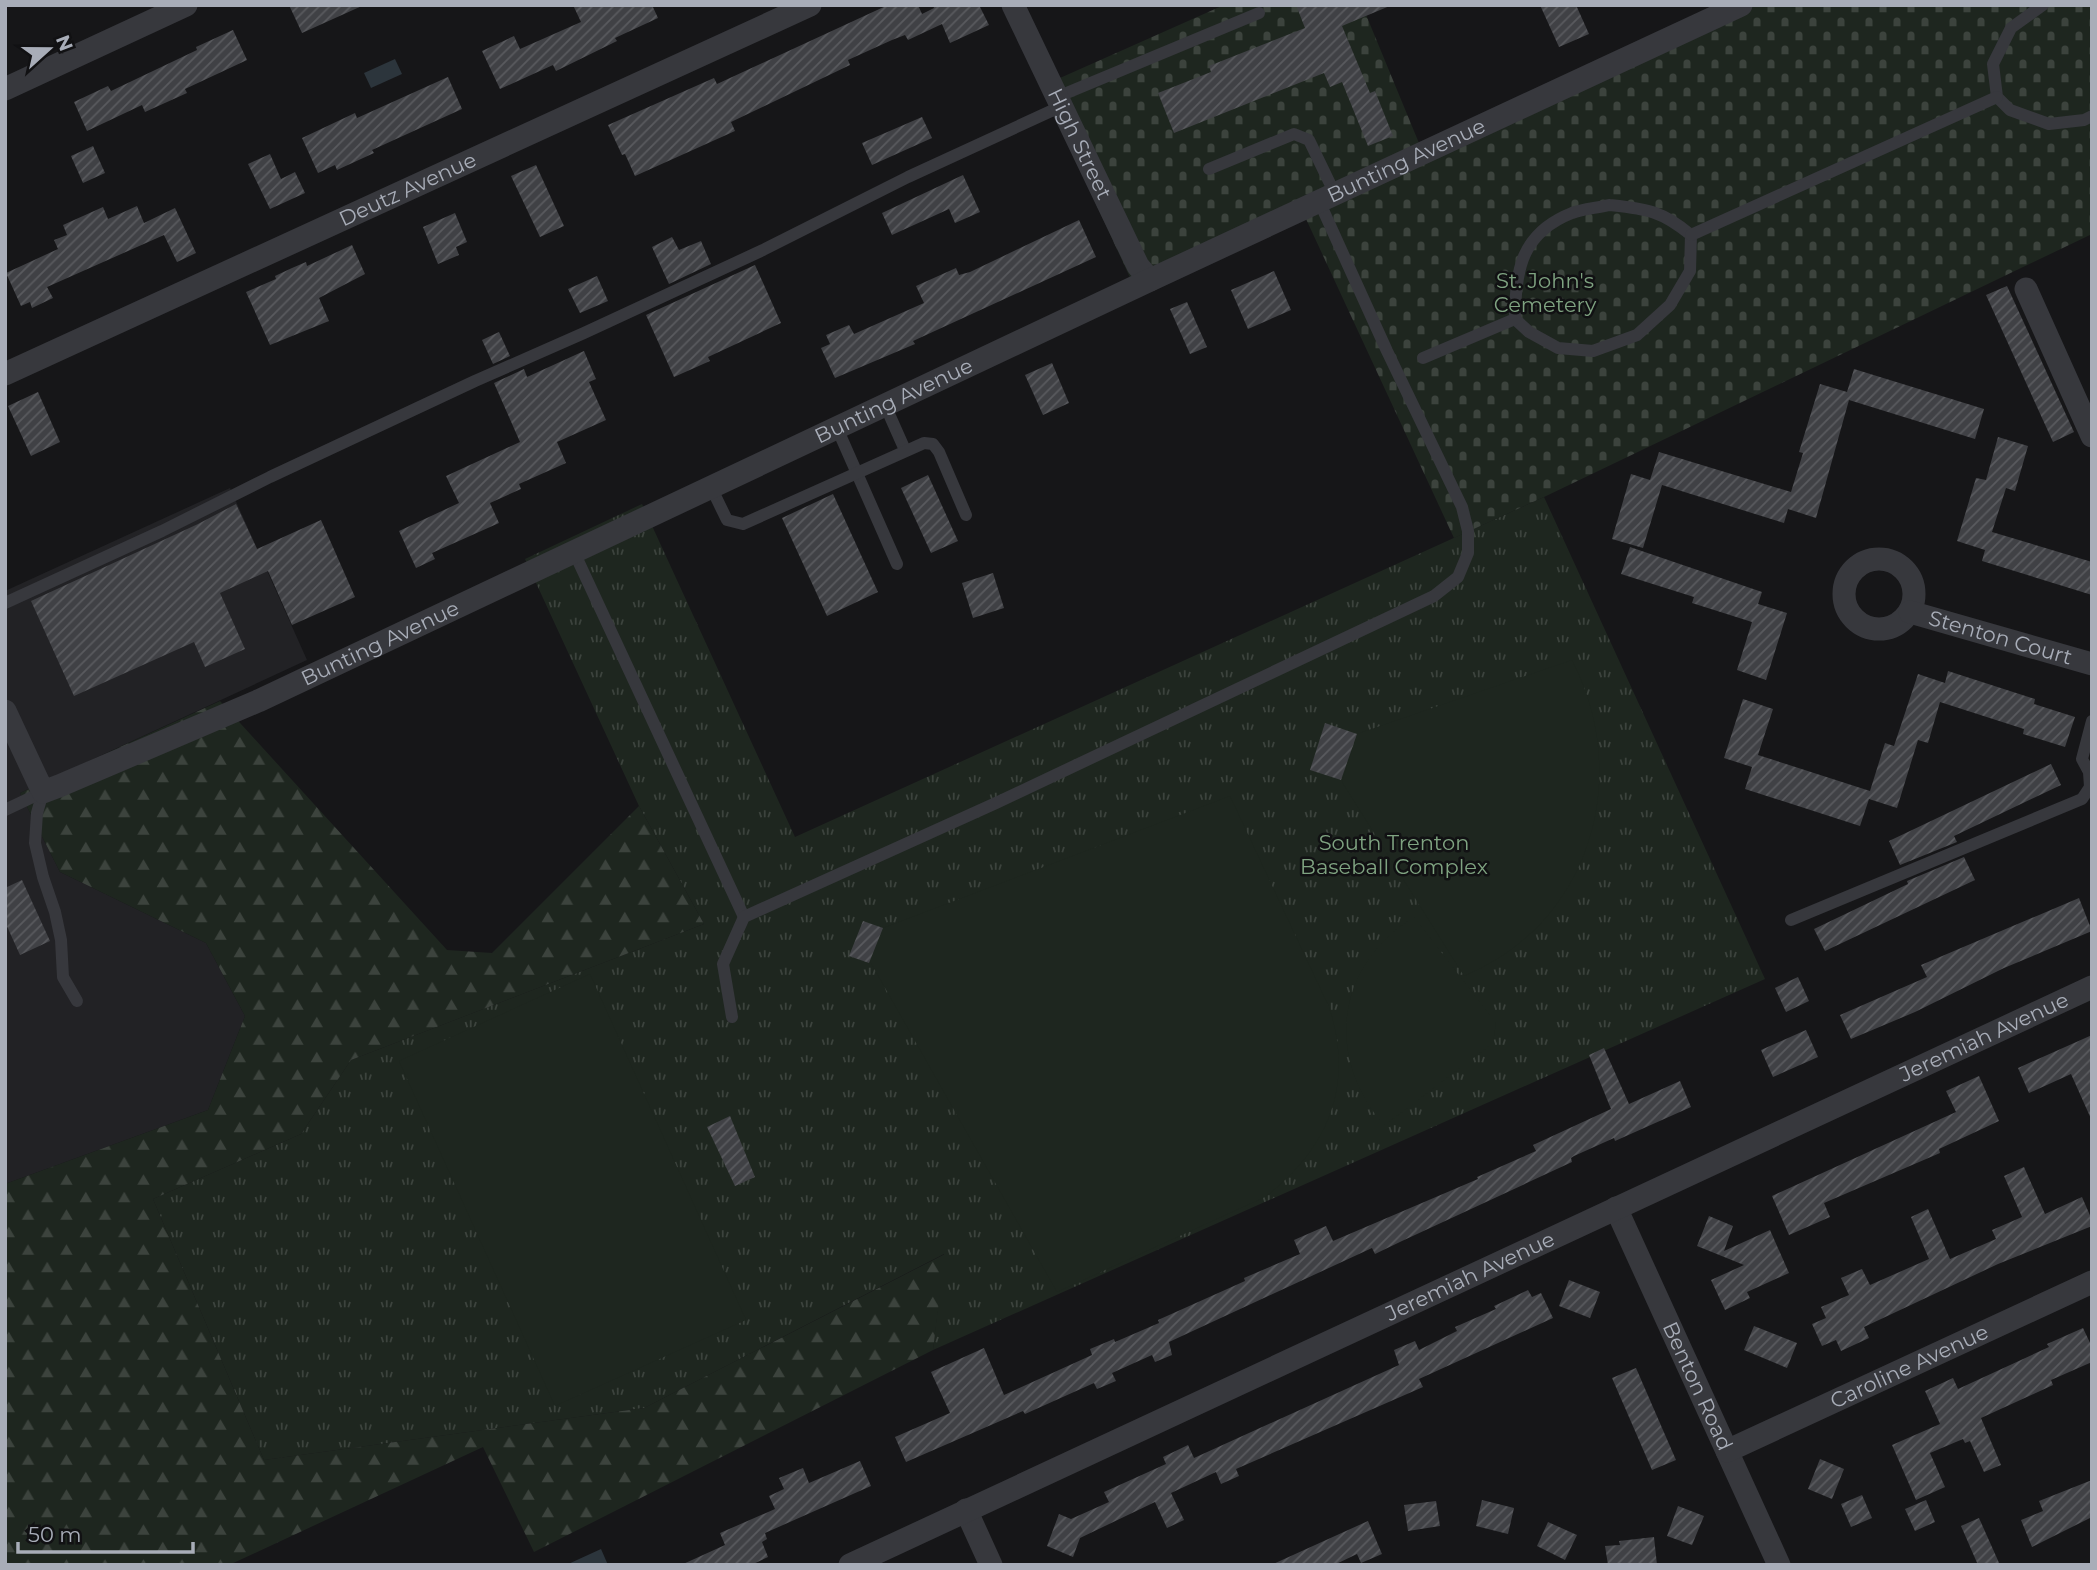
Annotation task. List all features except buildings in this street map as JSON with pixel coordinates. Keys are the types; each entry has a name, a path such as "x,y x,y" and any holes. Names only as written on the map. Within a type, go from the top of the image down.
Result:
{"street":[{"path":"5,89 186,5"},
{"name":"Deutz Avenue","path":"5,374 810,5"},
{"name":"High Street","path":"1013,5 1138,266 1150,280"},
{"name":"Bunting Avenue","path":"43,792 258,701 1150,280 1741,5"},
{"path":"2026,289 2092,436"},
{"name":"Stenton Court","path":"1910,612 2092,664"},
{"path":"5,711 43,792"},
{"name":"Jeremiah Avenue","path":"850,1565 2092,987"},
{"name":"Benton Road","path":"1616,1208 1779,1565"},
{"name":"Caroline Avenue","path":"1727,1451 2092,1282"},
{"path":"966,1510 991,1565"}],"lane":[{"path":"2043,5 2011,27 1993,64 1997,97 2010,110 2049,124 2084,120 2092,116"},
{"path":"5,603 475,381 763,250 1059,102 1259,13"},
{"path":"1691,235 1997,97"},
{"path":"733,1017 723,964 744,917 1276,672 1434,596 1458,577 1468,553 1468,531 1462,507 1387,351 1327,197 1309,139 1294,134 1209,169"},
{"path":"1609,205 1648,209 1676,223 1691,235 1690,271 1670,305 1637,335 1593,351 1558,348 1529,332 1515,320 1515,293 1521,258 1538,233 1571,214 1609,205"},
{"path":"1423,358 1515,320"},
{"path":"885,405 905,450"},
{"path":"837,428 897,564"},
{"path":"710,487 727,520 743,524 924,443 933,444 939,452 966,515"},
{"path":"574,552 744,917"},
{"path":"1791,920 2082,799 2090,787 2088,772 2082,759 2092,720"},
{"path":"5,810 43,792"},
{"path":"43,792 37,813 35,842 61,940 63,977 77,1001"}],"shaded area":[{"path":"395,59 402,74 371,88 364,73"},
{"path":"230,488 307,660 20,793 60,872 206,943 245,1016 208,1110 5,1184 5,591"},
{"path":"601,1549 608,1565 566,1565"}],"green space":[{"name":"St. John's Cemetery","path":"1224,5 1362,5 1421,148 1729,5 2092,5 2092,234 1454,538 1300,206 1132,282 1042,86"},
{"name":"South Trenton Baseball Complex","path":"1544,497 1765,979 933,1350 944,1254 644,1408 264,1460 153,1199 301,1134 351,1060 704,924 639,806 525,559 642,504 795,837"},
{"path":"1572,660 1590,705 1599,752 1598,798 1588,843 1570,884 1543,921 1507,952 1464,976 1342,782 1357,734"},
{"path":"220,701 447,950 492,953 639,806 704,924 351,1060 301,1134 153,1199 264,1460 644,1408 945,1254 933,1350 534,1552 483,1447 229,1565 5,1565 5,1184 208,1110 245,1016 206,943 60,872 20,793"},
{"path":"1230,796 1329,1007 1339,1063 1337,1089 1330,1113 1320,1136 1305,1158 1265,1197 1057,1292 867,956 883,928"},
{"path":"1414,917 1496,1023 1493,1043 1385,1125 1367,1102 1354,1075 1346,1028 1349,1006 1355,985 1378,947"},
{"path":"590,974 746,1320 555,1406 399,1061"}]}
